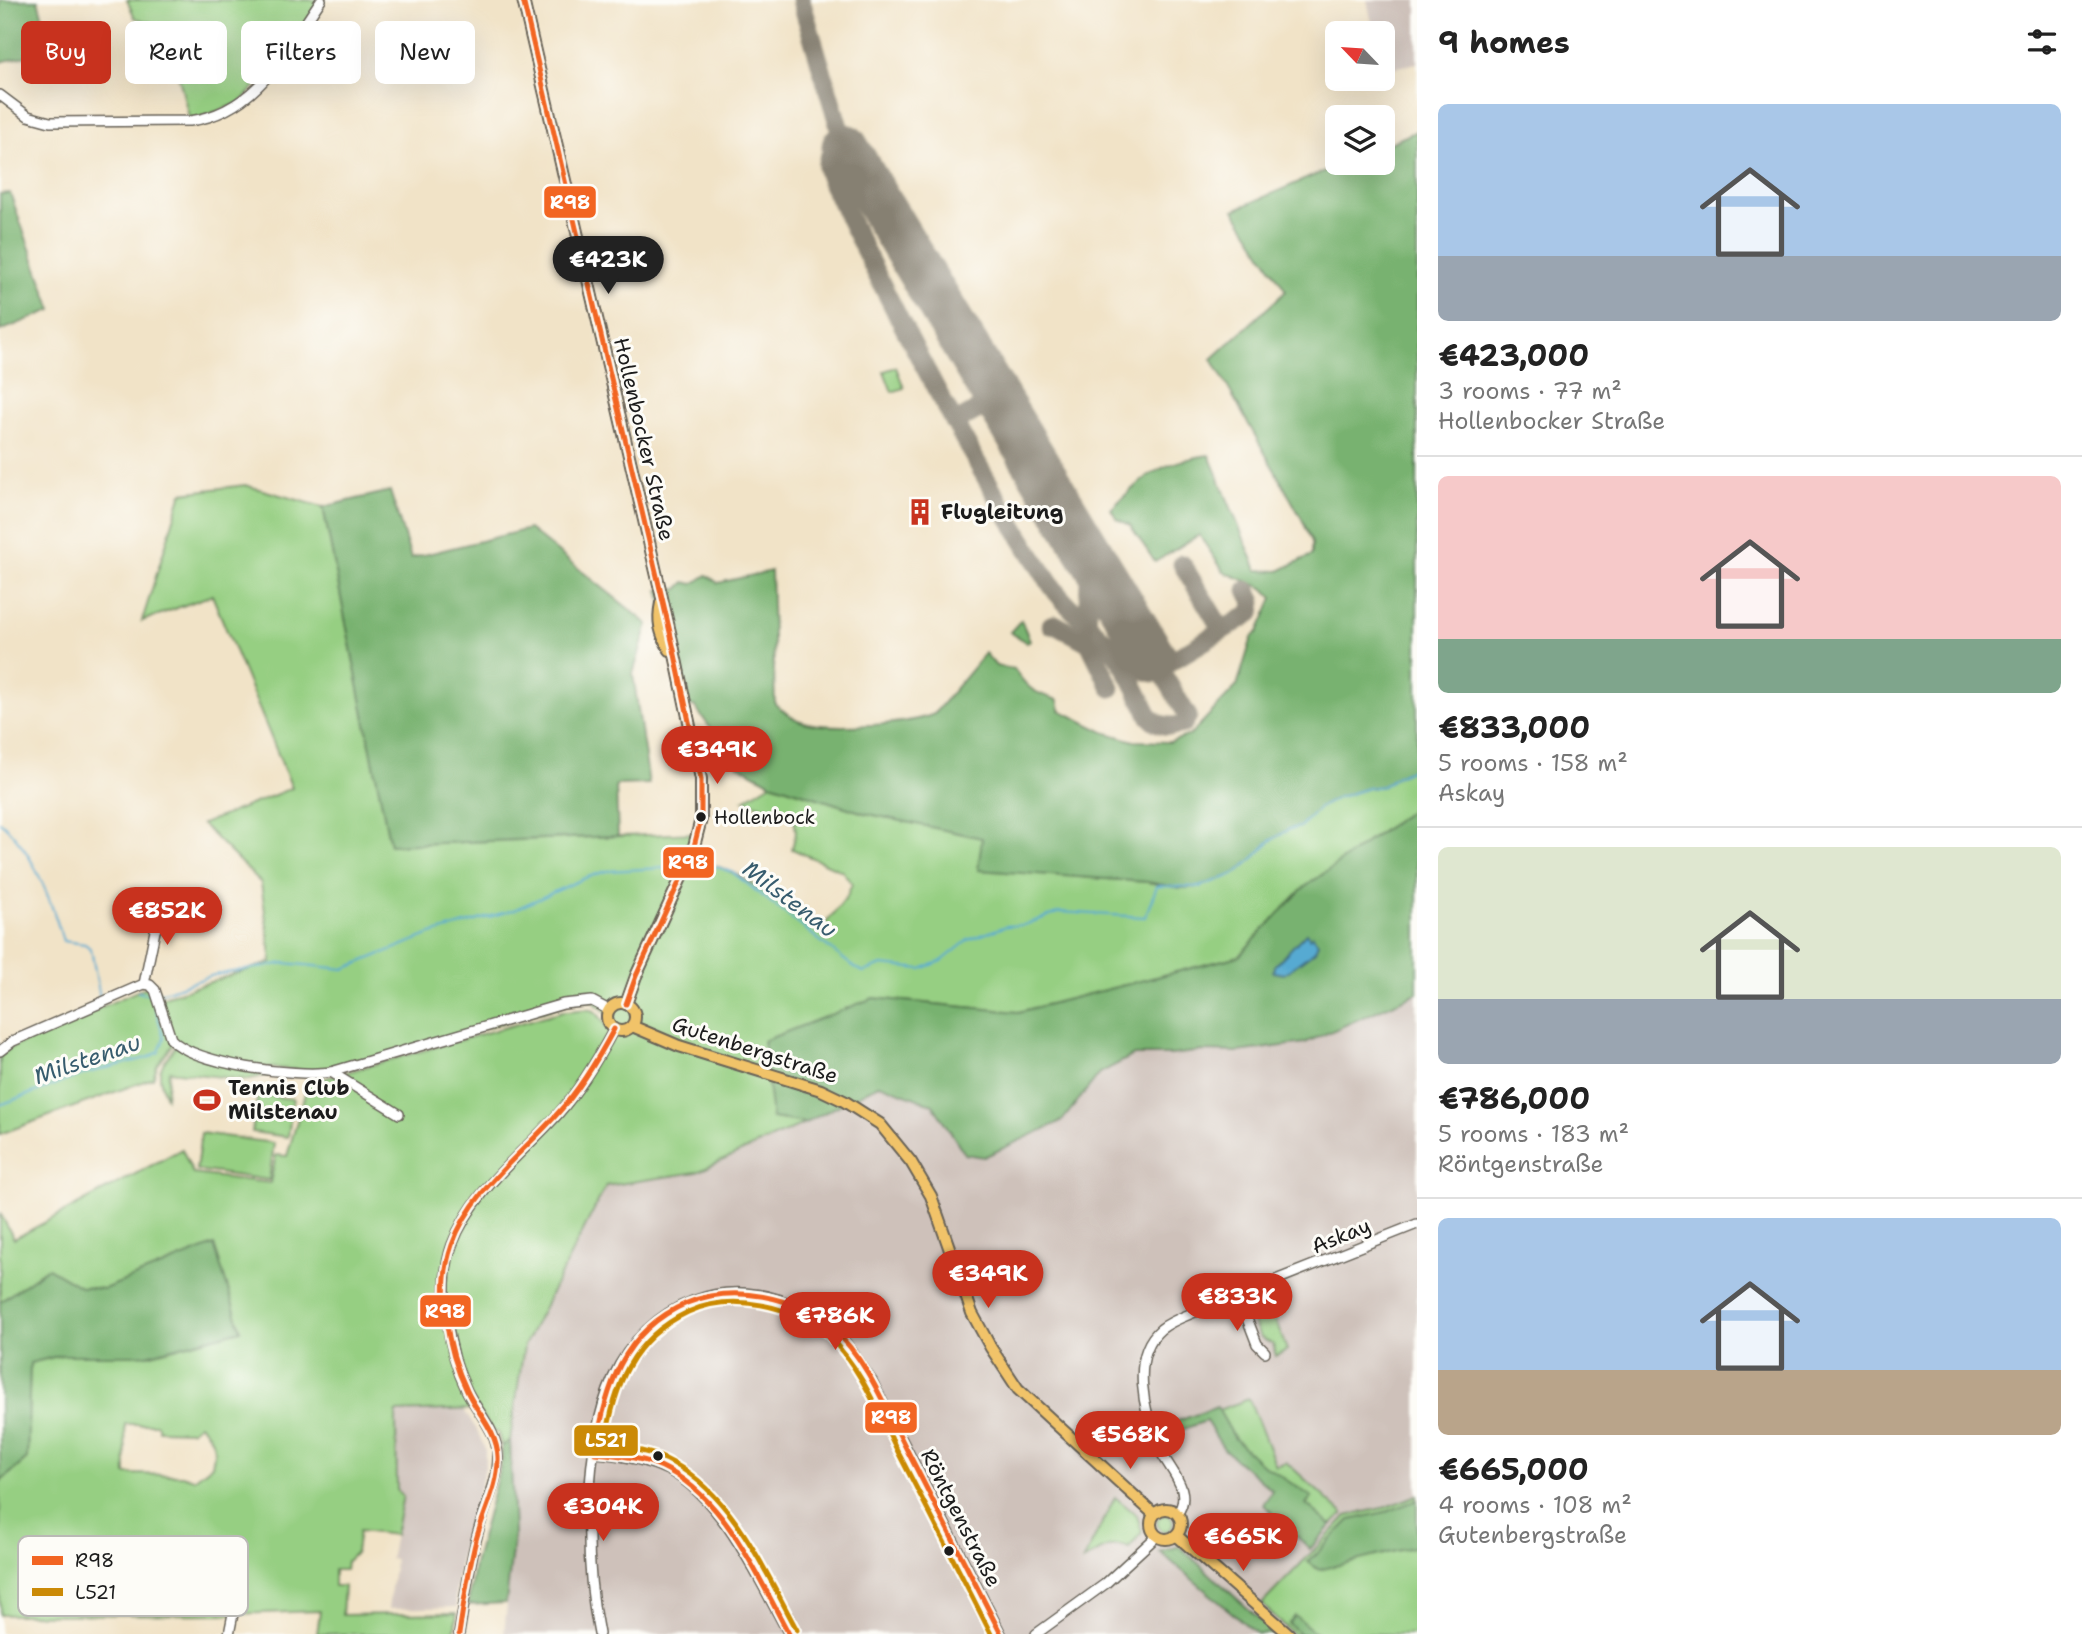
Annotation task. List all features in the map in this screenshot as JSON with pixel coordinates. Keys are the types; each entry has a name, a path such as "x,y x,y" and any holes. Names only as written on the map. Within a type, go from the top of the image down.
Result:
{"main road":[{"name":"Hollenbocker Straße","path":"523,0 701,779 701,820 686,867 626,1004"},
{"path":"616,1004 626,1004 635,1014 632,1026 623,1031 614,1029 608,1022 609,1010 616,1004"},
{"name":"Gutenbergstraße","path":"632,1026 679,1046 821,1090 880,1124 911,1162 931,1196 972,1313 1018,1389 1154,1514"},
{"path":"1166,1508 1178,1514 1181,1526 1176,1535 1165,1539 1157,1536 1151,1525 1154,1514 1166,1508"},
{"path":"1176,1535 1289,1634"}],"street":[{"path":"0,95 28,116 50,122 190,121 207,117 230,109 257,90 321,0"},
{"path":"144,984 155,930 170,902"},
{"path":"0,1051 13,1041 144,984 155,990 172,1041 190,1050 240,1066 299,1073 331,1072 563,1004 592,1001 609,1010"},
{"path":"459,1634 472,1558 498,1458 492,1430 467,1391 461,1375 445,1305 446,1266 459,1230 477,1199 574,1095 593,1068 614,1029"},
{"path":"331,1072 399,1114"},
{"name":"Askay","path":"1178,1514 1184,1499 1181,1485 1159,1448 1149,1420 1143,1385 1145,1353 1154,1337 1173,1322 1417,1224"},
{"name":"Röntgenstraße","path":"599,1634 588,1554 589,1503 600,1416 612,1380 625,1354 648,1326 673,1310 701,1298 731,1293 761,1294 794,1305 824,1322 848,1344 872,1381 1001,1634"},
{"path":"1238,1295 1257,1344 1265,1352"},
{"path":"595,1453 625,1456 667,1470 706,1497 729,1530 789,1634"},
{"path":"1036,1634 1105,1584 1157,1536"},
{"path":"229,1634 233,1616"}],"shaded area":[{"path":"1367,0 1417,0 1417,63 1395,68 1395,21 1371,21"},
{"path":"1417,993 1417,1495 1387,1507 1347,1516 1293,1634 504,1634 514,1533 510,1440 524,1346 606,1186 697,1172 805,1123 880,1083 933,1105 965,1154 1061,1121 1100,1073 1134,1055 1238,1052 1305,1043"},
{"path":"463,1409 477,1430 485,1449 485,1468 461,1555 455,1596 457,1607 388,1609 395,1560 390,1559 403,1496 397,1491 396,1411"}],"green space":[{"path":"0,0 38,0 44,21 21,21 21,57 0,62"},
{"path":"127,0 324,0 308,21 241,21 241,84 257,84 240,103 190,121 181,84 227,84 227,21 145,21 135,18"},
{"path":"1417,131 1417,767 1383,786 1337,798 1319,808 1300,827 1289,829 1269,842 1235,874 1199,887 1181,888 1147,882 978,870 982,838 864,813 771,783 738,765 694,706 685,706 659,590 678,589 685,582 693,584 707,575 718,583 771,571 775,704 798,720 845,726 906,721 934,714 985,653 996,666 1014,669 1033,690 1058,700 1060,710 1104,732 1134,741 1170,742 1190,735 1237,686 1252,637 1258,632 1273,598 1263,588 1224,572 1199,535 1155,562 1130,525 1117,519 1111,509 1154,472 1165,466 1209,455 1257,570 1279,571 1312,555 1312,542 1302,519 1212,359 1286,291 1234,210 1325,171 1325,175 1395,175 1395,141"},
{"path":"10,193 52,310 0,331 0,194"},
{"path":"896,367 904,388 892,392 884,371"},
{"path":"245,485 323,507 390,845 698,833 688,863 720,867 738,876 774,898 819,932 847,896 852,884 842,871 792,849 796,832 794,817 744,800 771,783 864,813 983,838 978,869 1147,882 1182,888 1256,856 1269,842 1289,829 1300,827 1319,808 1337,798 1383,786 1417,767 1417,806 1301,890 1239,956 1018,1012 873,998 772,1118 805,1123 697,1172 606,1186 524,1346 510,1440 501,1445 498,1433 492,1430 477,1409 396,1412 397,1491 403,1496 395,1535 359,1531 356,1552 347,1561 346,1570 334,1570 334,1586 344,1586 342,1615 457,1613 454,1634 317,1634 320,1611 248,1613 248,1536 18,1536 18,1615 0,1615 0,1482 27,1459 30,1363 62,1355 148,1355 241,1330 214,1245 104,1289 81,1287 48,1268 0,1302 0,1213 14,1239 182,1149 193,1174 270,1183 276,1155 287,1156 308,1083 563,1011 594,1011 606,1027 607,1013 592,1001 578,1001 331,1072 240,1066 174,1043 157,1066 153,1078 0,1134 0,1056 10,1048 155,983 161,998 272,962 261,883 202,824 292,788 212,595 142,621 182,493","holes":["125,1424 157,1424 159,1430 191,1431 199,1424 213,1442 212,1465 194,1479 182,1475 126,1474"]},
{"path":"390,491 411,558 529,529 648,624 633,674 649,784 616,785 618,836 390,845 323,507"},
{"path":"1021,620 1030,640 1027,643 1010,632"},
{"path":"1417,806 1417,993 1305,1043 1238,1052 1134,1055 1100,1073 1062,1121 984,1157 965,1154 933,1105 880,1084 805,1123 772,1118 763,1041 873,998 1018,1012 1239,956 1301,890"},
{"path":"176,1046 274,1073 247,1080 169,1071 166,1097 160,1070"},
{"path":"258,1094 293,1099 288,1137 252,1132"},
{"path":"201,1133 274,1143 269,1180 196,1170"},
{"path":"214,1245 241,1330 147,1355 62,1355 30,1363 27,1459 0,1482 0,1302 48,1268 81,1287 104,1289"},
{"path":"1265,1294 1287,1350 1276,1356 1273,1345 1260,1337 1245,1302"},
{"path":"1249,1399 1276,1466 1286,1462 1343,1514 1331,1525 1306,1504 1311,1497 1259,1462 1235,1439 1218,1410"},
{"path":"1217,1407 1235,1439 1259,1462 1312,1497 1306,1504 1331,1525 1310,1549 1263,1504 1273,1491 1224,1449 1206,1421 1161,1437 1158,1428"},
{"path":"510,1440 514,1533 506,1603 468,1605 474,1564 502,1459 501,1445"},
{"path":"1417,1495 1417,1634 1293,1634 1262,1604 1347,1516 1387,1507"},
{"path":"1115,1497 1137,1515 1142,1532 1129,1548 1111,1546 1083,1561"},
{"path":"1417,1500 1417,1546 1319,1570 1308,1562 1350,1520 1389,1511"},
{"path":"1165,1515 1171,1517 1171,1529 1165,1531 1159,1529 1157,1523 1159,1517"},
{"path":"1179,1546 1276,1634 1257,1634 1160,1552"},
{"path":"1295,1616 1317,1634 1300,1634 1289,1624"}],"water":[{"path":"1306,933 1310,938 1312,935 1318,943 1315,951 1284,974 1273,972 1274,966"}],"waterway":[{"name":"Milstenau","path":"691,867 715,866 732,872 855,968 864,972 882,965 921,969 942,961 968,940 1006,926 1024,925 1060,912 1145,917 1157,886 1199,887 1235,874 1269,842 1289,829 1300,827 1319,808 1337,798 1383,786 1417,767"},
{"path":"0,822 12,833 32,861 63,941 85,944 91,949 100,998"},
{"name":"Milstenau","path":"161,993 214,975 285,963 344,969 428,935 516,909 606,871 682,867"},
{"path":"138,992 149,994"},
{"name":"Milstenau","path":"0,1105 87,1073 147,1058 159,1052 164,1038 152,995"}],"taxiway":[{"path":"801,0 845,147 829,157 827,164 830,180 843,206"},
{"path":"870,189 864,187 851,190 843,206 915,350 993,491 1055,591 1108,644 1120,660 1150,717 1165,725 1183,724 1188,716 1154,659"},
{"path":"956,422 997,399"},
{"path":"1087,632 1090,553"},
{"path":"1182,564 1222,630"},
{"path":"1154,659 1161,662 1173,660 1251,613 1253,602 1247,590"},
{"path":"1051,625 1055,624 1089,643 1111,688"},
{"path":"1107,643 1125,642 1134,625"}],"runway":[{"path":"845,147 1154,659"}],"transit line":[{"name":"R98","path":"523,0 673,645 701,779 701,819 692,854 636,976 626,1004"},
{"name":"R98","path":"459,1634 473,1552 493,1488 498,1457 494,1439 460,1375 449,1338 444,1300 447,1262 460,1226 471,1208 498,1174 566,1103 589,1073 614,1029"},
{"name":"R98","path":"789,1634 739,1543 708,1502 689,1484 651,1463 595,1453 611,1385 632,1346 647,1329 665,1315 705,1297 744,1294 782,1301 817,1317 844,1340 875,1385 1001,1634"},
{"name":"L521","path":"797,1630 746,1537 714,1495 695,1478 665,1459 640,1451 605,1445 620,1384 639,1350 668,1323 705,1306 742,1303 779,1310 813,1325 840,1348 860,1376 991,1634"}],"place":[{"name":"Flugleitung","path":"920,512"},
{"name":"Hollenbock","path":"701,817"},
{"name":"Tennis Club Milstenau","path":"207,1100"}]}
